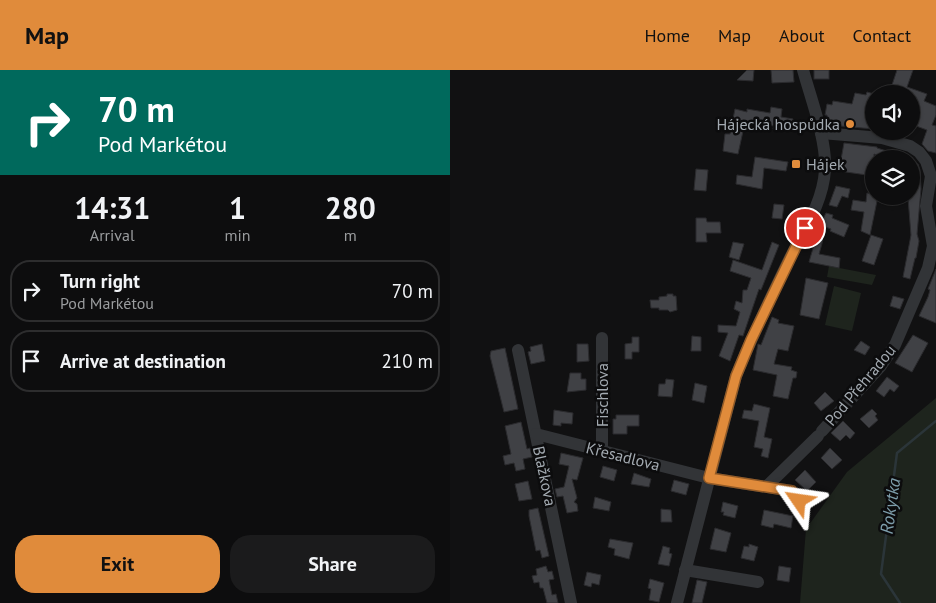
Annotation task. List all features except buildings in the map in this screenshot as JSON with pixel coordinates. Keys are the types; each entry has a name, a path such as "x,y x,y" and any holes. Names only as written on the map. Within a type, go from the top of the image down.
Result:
{"street":[{"path":"677,603 730,394 739,367 812,214 822,188 825,169 821,134 803,70"},
{"name":"Pod Přehradou","path":"768,486 820,433 880,367 895,345 928,268 933,246 926,206 931,176 926,161 919,152 901,143 882,138 821,134"},
{"name":"Fischlova","path":"602,338 602,451"},
{"name":"Blažkova","path":"518,350 571,603"},
{"name":"Křesadlova","path":"536,434 709,478 792,491 799,501"},
{"path":"685,570 758,582"}],"shaded area":[{"path":"829,266 876,275 872,285 827,277"},
{"path":"834,286 861,293 852,331 825,325"},
{"path":"936,398 936,603 800,603 806,529 847,472"}],"waterway":[{"name":"Rokytka","path":"900,603 881,574 897,453 936,421"}],"place":[{"name":"Hájecká hospůdka","path":"850,124"},
{"name":"Hájek","path":"796,164"}],"route":[{"path":"799,501 792,491 709,478 736,376 751,340 805,228"}]}
